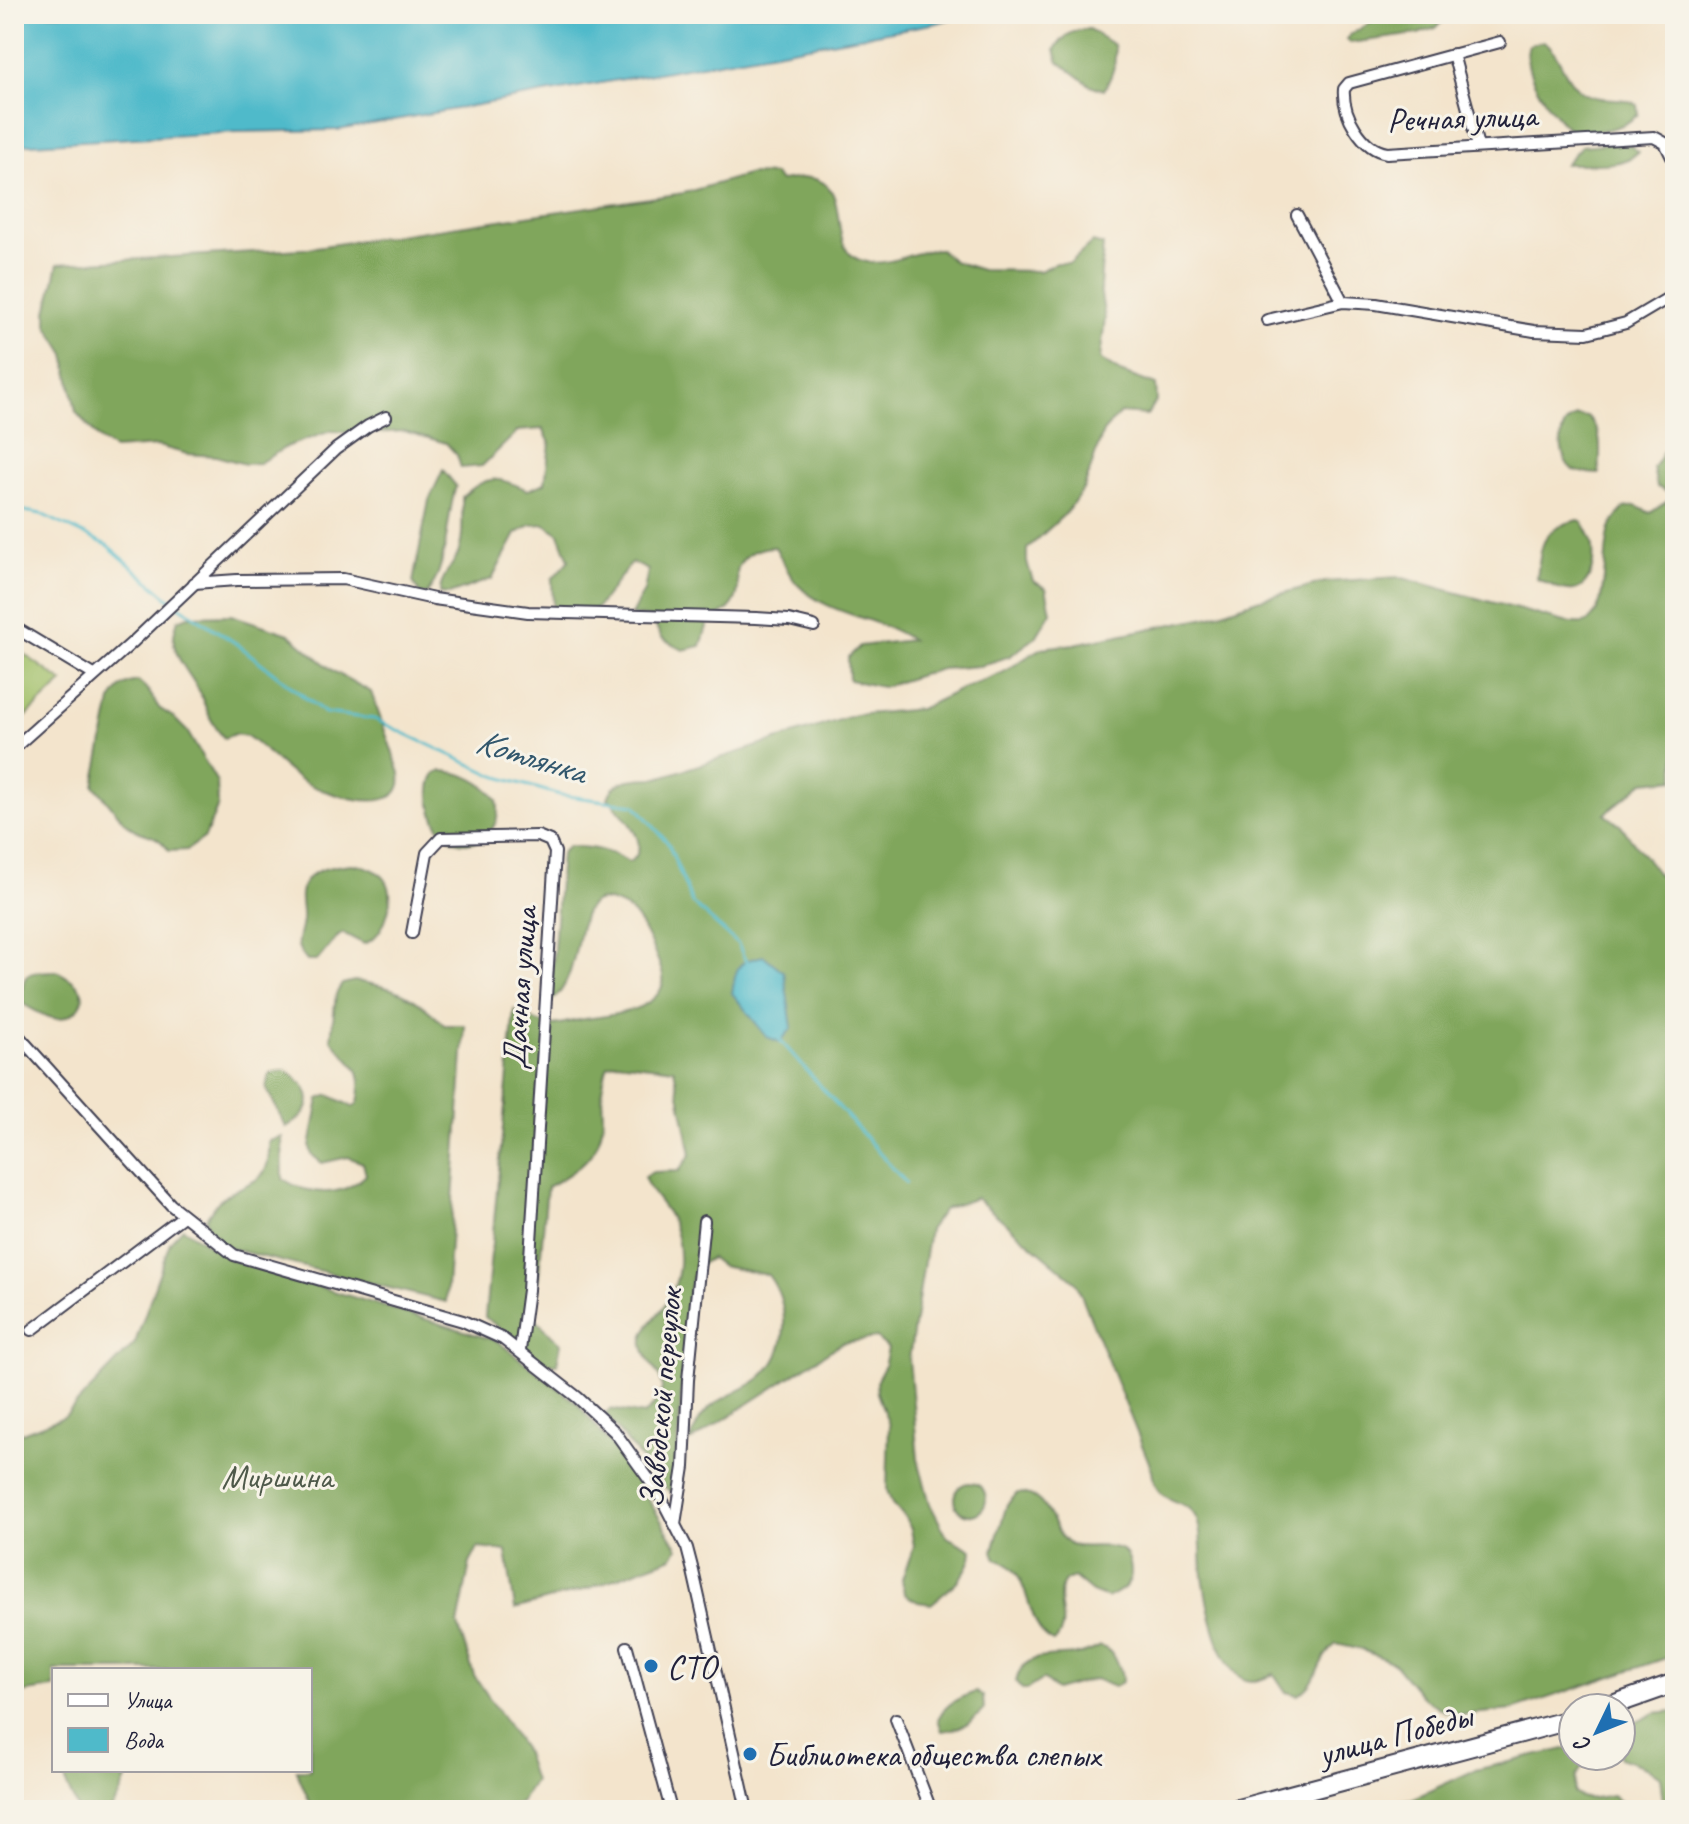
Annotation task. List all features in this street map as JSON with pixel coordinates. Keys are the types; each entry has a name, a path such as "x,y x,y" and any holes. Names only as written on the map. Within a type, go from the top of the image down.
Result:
{"highway":[{"path":"1637,1696 1675,1683"},
{"name":"улица Победы","path":"1234,1810 1557,1723"}],"street":[{"name":"Речная улица","path":"1500,42 1349,83 1344,89 1344,101 1365,142 1376,151 1387,153 1654,137 1665,143 1675,163"},
{"path":"1453,54 1478,146"},
{"path":"1297,215 1343,302"},
{"path":"1267,320 1343,302 1376,304 1512,328 1587,333 1626,323 1675,294"},
{"path":"14,748 134,641 336,449 386,417"},
{"path":"194,583 343,579 434,599 528,612 778,619 814,626"},
{"path":"14,627 94,675"},
{"name":"Дачная улица","path":"412,933 427,853 441,838 538,836 550,841 555,852 528,1290 520,1350"},
{"path":"14,1031 118,1150 182,1217 234,1255 489,1330 520,1350 615,1432 648,1475 675,1524"},
{"path":"32,1330 182,1217"},
{"name":"Заводской переулок","path":"704,1221 688,1380 684,1467 675,1524 693,1571 747,1810"},
{"path":"627,1647 671,1810"},
{"path":"896,1719 931,1810"}],"green space":[{"path":"1385,14 1444,14 1443,21 1436,28 1418,34 1350,43 1347,39"},
{"path":"1089,29 1114,45 1114,68 1104,90 1090,85 1058,61 1055,49 1069,34"},
{"path":"1543,41 1581,91 1595,97 1631,102 1637,105 1638,114 1616,127 1573,132 1556,116 1533,80 1527,56 1529,45"},
{"path":"1615,143 1632,146 1638,152 1614,163 1565,164 1581,146"},
{"path":"750,174 774,175 780,181 811,178 825,184 833,193 845,247 853,256 867,262 885,262 940,249 953,261 982,270 1040,271 1056,263 1070,263 1093,242 1103,245 1100,288 1105,319 1100,359 1120,372 1156,385 1157,400 1147,415 1120,413 1103,432 1084,488 1067,512 1027,549 1033,581 1046,588 1051,612 1036,637 1010,656 980,666 941,669 882,687 849,680 848,658 860,646 911,640 810,595 794,581 775,547 758,550 744,558 738,568 738,588 733,604 709,620 701,646 683,650 662,638 651,618 631,615 644,591 648,570 632,562 596,609 558,617 553,608 552,579 569,560 559,534 545,524 531,525 516,534 492,579 449,594 440,593 442,581 461,545 462,497 486,481 500,480 528,490 545,483 550,443 543,429 518,431 482,466 461,468 457,455 446,443 404,431 361,434 331,431 288,446 259,463 245,464 158,446 114,449 100,440 76,412 65,354 47,325 58,264 302,249 684,193"},
{"path":"1576,416 1588,417 1597,430 1600,443 1599,474 1575,471 1565,460 1563,430"},
{"path":"1675,443 1675,485 1666,491 1657,487 1653,468 1665,449"},
{"path":"443,470 456,486 446,542 434,582 427,594 420,594 413,582 429,500"},
{"path":"1675,496 1675,779 1644,782 1605,814 1621,826 1675,896 1675,1655 1565,1692 1557,1692 1557,1695 1512,1710 1461,1715 1444,1711 1421,1696 1394,1663 1363,1650 1336,1644 1324,1657 1311,1684 1298,1695 1286,1692 1274,1674 1254,1681 1240,1677 1230,1666 1215,1634 1201,1562 1197,1520 1186,1507 1159,1491 1154,1482 1152,1470 1076,1282 976,1198 944,1209 929,1230 909,1359 918,1459 930,1504 947,1537 972,1550 964,1574 951,1587 931,1604 918,1602 904,1594 902,1579 914,1546 911,1529 892,1504 887,1490 889,1425 876,1382 884,1367 888,1348 876,1338 842,1343 688,1443 706,1411 760,1378 770,1368 782,1342 784,1328 781,1300 768,1275 721,1266 711,1258 695,1271 687,1302 675,1488 671,1492 661,1484 605,1414 610,1409 644,1415 661,1393 660,1377 646,1355 643,1339 648,1326 667,1303 676,1282 679,1249 670,1218 644,1177 653,1172 679,1171 691,1154 674,1069 617,1062 608,1065 603,1084 602,1129 593,1151 578,1168 547,1187 535,1319 561,1343 557,1364 547,1364 485,1317 514,1010 536,1021 555,1025 640,1007 659,993 663,983 657,958 635,917 615,903 597,901 589,907 584,917 568,978 550,1002 561,853 569,846 586,848 607,852 629,862 639,847 633,829 608,798 616,786 628,780 658,778 855,715 920,709 1002,673 1041,648 1212,616 1325,582 1399,577 1565,622 1584,623 1592,618 1602,595 1608,539 1616,518 1624,508 1636,506 1650,513"},
{"path":"1582,521 1593,545 1592,569 1586,582 1570,590 1537,579 1545,540 1557,528"},
{"path":"231,615 289,634 333,671 371,692 400,773 400,786 393,795 369,800 337,795 294,775 247,736 235,734 224,738 178,656 174,638 178,620 188,616"},
{"path":"14,647 63,682 14,728"},
{"path":"138,681 159,708 187,731 217,782 218,805 205,837 187,850 169,851 159,840 134,829 123,821 94,786 111,701 122,687"},
{"path":"442,771 473,779 497,800 497,816 492,829 483,838 459,842 447,836 437,824 430,789 435,774"},
{"path":"352,864 372,869 389,886 390,904 384,924 369,942 364,944 343,933 316,961 307,961 298,945 303,886 320,870"},
{"path":"57,971 78,985 82,992 81,1004 74,1012 69,1016 53,1018 23,1004 23,985 28,976"},
{"path":"354,981 404,994 424,1006 444,1025 465,1025 446,1302 228,1248 207,1223 206,1218 222,1198 263,1174 269,1156 269,1141 282,1137 283,1179 293,1185 315,1191 336,1191 347,1188 366,1175 363,1163 348,1157 322,1163 312,1155 310,1147 319,1099 329,1095 353,1107 358,1103 358,1073 331,1039 336,994 342,984"},
{"path":"285,1070 302,1084 309,1099 304,1113 286,1127 266,1088 270,1073"},
{"name":"Миршина","path":"183,1228 231,1260 497,1341 577,1403 627,1465 678,1548 673,1557 587,1589 515,1609 506,1551 478,1548 470,1563 458,1625 474,1675 524,1750 534,1781 520,1803 490,1810 313,1810 297,1772 312,1772 312,1668 52,1668 52,1688 14,1694 14,1427 22,1433 64,1417 135,1343 170,1242"},
{"path":"970,1483 981,1488 986,1499 981,1510 970,1515 959,1510 954,1499 959,1488"},
{"path":"1018,1493 1037,1499 1044,1506 1063,1539 1070,1545 1118,1548 1129,1560 1131,1576 1127,1585 1107,1598 1092,1592 1074,1577 1066,1580 1060,1595 1062,1627 1054,1642 1037,1625 1017,1574 996,1559 993,1551 1007,1504"},
{"path":"1101,1646 1114,1656 1121,1671 1122,1682 1114,1687 1095,1679 1056,1690 1043,1679 1027,1689 1022,1689 1016,1682 1025,1665 1032,1660 1089,1652"},
{"path":"976,1692 983,1696 984,1709 965,1724 942,1731 938,1719 945,1709"},
{"path":"1655,1713 1675,1713 1675,1810 1664,1810 1660,1777 1637,1764 1637,1722"},
{"path":"1557,1751 1557,1772 1579,1772 1574,1792 1587,1798 1612,1795 1620,1802 1620,1810 1374,1810 1393,1802 1412,1799 1475,1770"},
{"path":"67,1772 130,1772 110,1810 78,1810 65,1782"}],"water":[{"path":"14,14 966,14 937,23 338,130 237,132 14,145"},
{"path":"764,956 784,972 792,1028 780,1042 767,1037 732,993 739,966"}],"waterway":[{"name":"Котлянка","path":"14,509 41,514 107,545 173,602 237,644 325,713 374,719 495,776 560,795 635,805 668,843 692,903 738,944 746,962"},
{"name":"Котлянка","path":"779,1039 906,1183"}],"place":[{"name":"СТО","path":"651,1666"},
{"name":"Библиотека общества слепых","path":"750,1754"}]}
